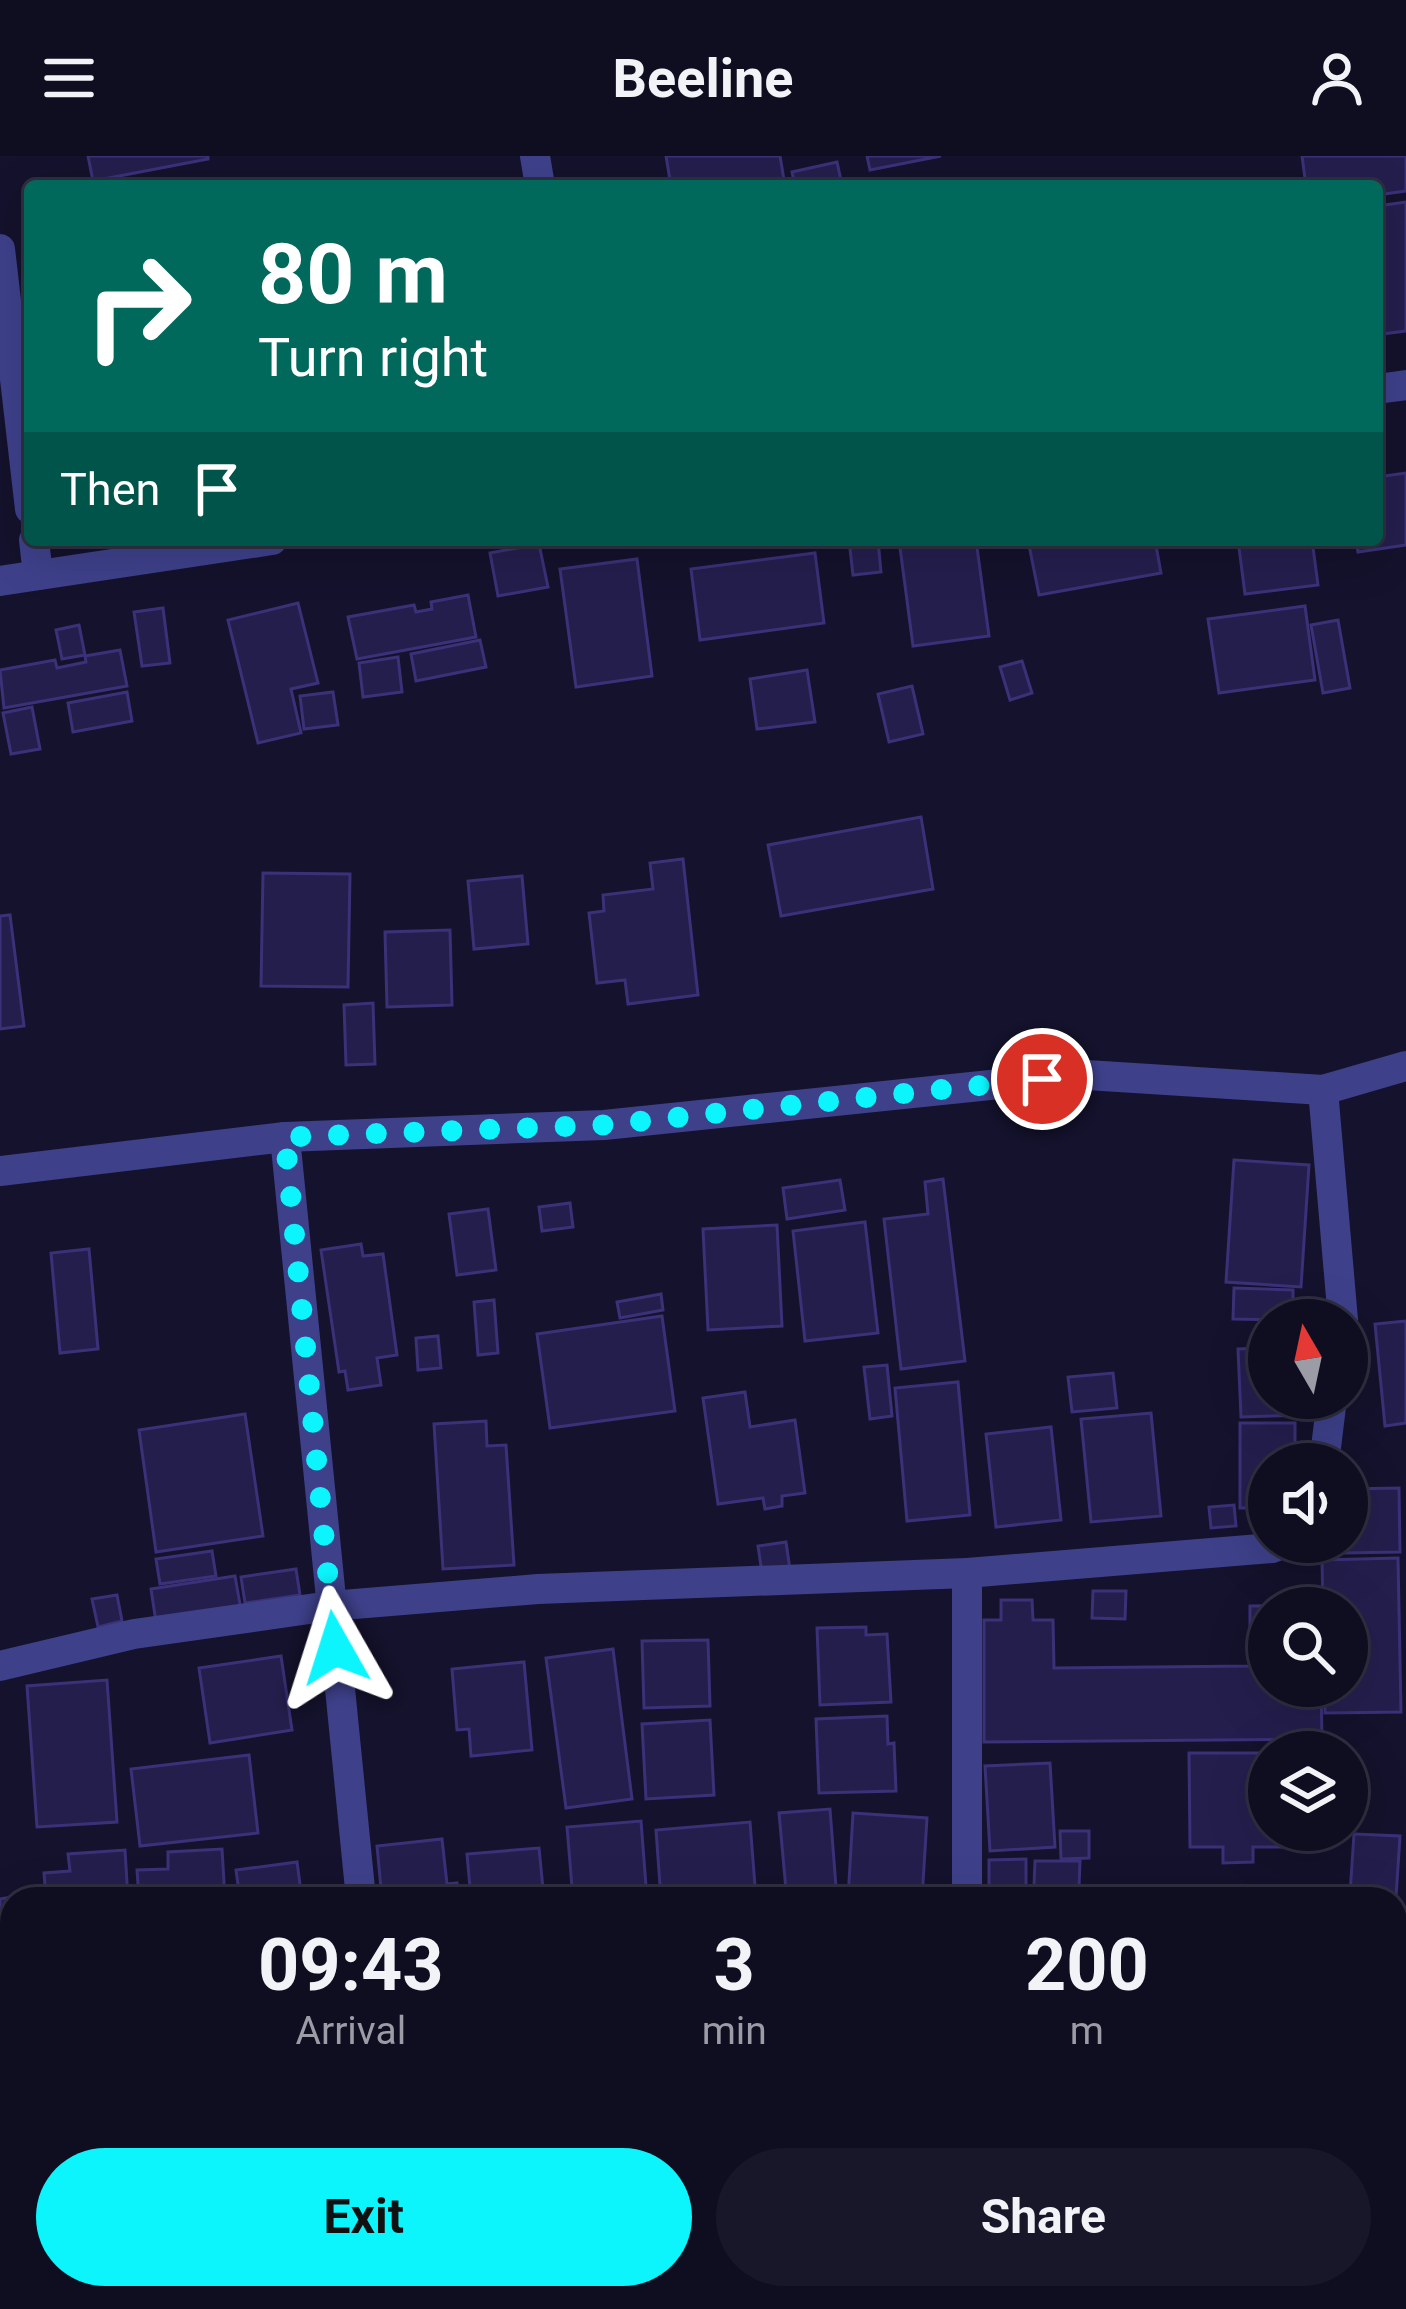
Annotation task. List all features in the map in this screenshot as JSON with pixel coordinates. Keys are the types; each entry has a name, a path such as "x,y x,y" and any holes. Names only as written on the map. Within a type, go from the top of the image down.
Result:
{"street":[{"path":"0,249 24,457"},
{"path":"35,546 38,575"},
{"path":"0,581 232,546"},
{"path":"0,1171 285,1137 604,1125 1087,1076 1323,1090 1406,1066"},
{"path":"1323,1090 1341,1299"},
{"path":"285,1137 361,1887"},
{"path":"0,1666 134,1634 330,1606 538,1589 967,1573 1248,1550"},
{"path":"967,1573 968,1887"}],"building":[{"path":"88,156 208,156 208,159 93,180"},
{"path":"666,156 780,156 784,180 670,180"},
{"path":"867,156 941,156 870,170"},
{"path":"1302,156 1406,156 1406,191 1383,194 1383,180 1305,180"},
{"path":"837,162 841,180 794,180 792,172"},
{"path":"1406,202 1406,331 1383,334 1383,205"},
{"path":"1406,473 1406,545 1358,552 1357,546 1383,546 1383,476"},
{"path":"539,546 548,587 498,596 490,553"},
{"path":"850,546 879,546 881,572 853,575"},
{"path":"900,546 977,546 989,636 913,646"},
{"path":"1029,546 1156,546 1161,573 1039,595"},
{"path":"1239,546 1313,546 1318,585 1245,594"},
{"path":"815,553 824,623 700,640 691,569"},
{"path":"637,559 652,676 576,687 560,569"},
{"path":"468,595 476,637 357,659 348,617 414,605 416,612 432,609 431,602"},
{"path":"298,603 318,683 291,689 301,733 258,743 228,620"},
{"path":"1305,606 1315,680 1219,693 1208,619"},
{"path":"163,608 170,663 142,666 134,612"},
{"path":"1338,620 1350,688 1323,693 1311,625"},
{"path":"79,625 85,655 62,659 56,630"},
{"path":"480,640 486,667 416,681 411,654"},
{"path":"120,650 127,686 4,708 0,670 55,660 57,668 86,662 85,656"},
{"path":"398,657 402,692 363,697 359,663"},
{"path":"1022,661 1032,693 1010,700 1000,667"},
{"path":"807,670 815,722 757,729 750,679"},
{"path":"912,686 923,734 889,742 878,694"},
{"path":"127,692 132,721 73,732 68,703"},
{"path":"333,692 338,725 304,729 300,696"},
{"path":"32,707 40,749 11,754 3,713"},
{"path":"921,817 933,889 781,916 768,845"},
{"path":"683,859 698,995 628,1004 625,980 597,983 589,913 604,911 603,895 653,889 650,863"},
{"path":"263,873 350,874 348,987 261,986"},
{"path":"522,876 528,944 474,949 468,881"},
{"path":"10,915 24,1026 0,1029 0,916"},
{"path":"450,930 452,1005 387,1007 385,932"},
{"path":"373,1003 375,1064 346,1065 344,1005"},
{"path":"1234,1160 1309,1165 1301,1287 1226,1282"},
{"path":"943,1179 965,1361 901,1369 884,1219 928,1214 925,1182"},
{"path":"840,1180 845,1210 787,1219 783,1188"},
{"path":"570,1203 573,1227 542,1231 539,1207"},
{"path":"488,1209 496,1270 457,1275 449,1214"},
{"path":"865,1222 878,1333 805,1341 793,1231"},
{"path":"777,1225 782,1326 708,1330 703,1229"},
{"path":"361,1244 363,1256 383,1254 397,1355 377,1358 381,1385 348,1390 345,1371 339,1372 321,1250"},
{"path":"89,1249 98,1349 60,1353 51,1253"},
{"path":"1234,1288 1293,1290 1293,1299 1248,1299 1248,1319 1233,1319"},
{"path":"661,1294 663,1310 620,1318 617,1302"},
{"path":"494,1300 498,1353 478,1355 474,1302"},
{"path":"662,1316 675,1411 550,1428 537,1334"},
{"path":"1406,1321 1406,1423 1385,1426 1375,1324"},
{"path":"438,1336 441,1368 418,1370 416,1338"},
{"path":"1238,1349 1248,1349 1248,1417 1241,1417"},
{"path":"887,1365 892,1416 870,1419 864,1367"},
{"path":"1113,1373 1117,1408 1072,1412 1068,1377"},
{"path":"958,1382 970,1515 907,1521 895,1388"},
{"path":"745,1392 750,1427 795,1420 805,1493 782,1496 782,1506 765,1509 763,1498 718,1504 703,1398"},
{"path":"1151,1413 1161,1516 1091,1522 1081,1419"},
{"path":"245,1414 263,1536 156,1552 139,1430"},
{"path":"486,1421 487,1446 506,1445 514,1565 443,1569 434,1424"},
{"path":"1240,1423 1295,1423 1295,1443 1248,1443 1248,1508 1240,1508"},
{"path":"1051,1427 1061,1520 996,1527 986,1434"},
{"path":"1399,1488 1400,1552 1368,1553 1368,1489"},
{"path":"1234,1505 1236,1526 1211,1528 1209,1507"},
{"path":"786,1542 790,1570 762,1573 758,1546"},
{"path":"212,1551 216,1576 160,1584 156,1559"},
{"path":"1398,1558 1401,1712 1325,1713 1325,1707 1368,1707 1368,1587 1323,1587 1322,1563 1368,1563 1368,1559"},
{"path":"296,1569 300,1595 245,1603 241,1577"},
{"path":"235,1576 241,1610 156,1622 151,1589"},
{"path":"1093,1591 1126,1591 1125,1619 1092,1618"},
{"path":"117,1595 122,1621 98,1627 92,1599"},
{"path":"1001,1600 1032,1600 1033,1620 1053,1620 1054,1668 1248,1666 1248,1707 1321,1707 1322,1731 1248,1731 1248,1740 984,1742 984,1620 1001,1620"},
{"path":"866,1627 866,1635 887,1634 891,1702 820,1705 817,1628"},
{"path":"708,1640 710,1706 644,1708 642,1641"},
{"path":"613,1649 632,1799 566,1808 546,1658"},
{"path":"281,1656 292,1730 210,1743 199,1668"},
{"path":"524,1662 532,1750 471,1756 469,1729 457,1730 452,1669"},
{"path":"107,1680 117,1822 37,1827 27,1686"},
{"path":"887,1716 888,1744 894,1743 896,1791 819,1793 816,1719"},
{"path":"710,1720 714,1795 646,1799 642,1724"},
{"path":"1189,1753 1248,1753 1248,1851 1253,1851 1253,1862 1223,1863 1223,1847 1190,1847"},
{"path":"249,1755 258,1833 140,1846 131,1769"},
{"path":"1050,1763 1055,1847 990,1851 985,1766"},
{"path":"830,1809 836,1887 786,1887 779,1813"},
{"path":"853,1813 927,1818 923,1887 849,1887"},
{"path":"641,1821 646,1887 572,1887 567,1827"},
{"path":"750,1822 755,1887 660,1887 656,1830"},
{"path":"1060,1831 1089,1831 1089,1858 1061,1859"},
{"path":"1368,1835 1400,1836 1397,1887 1350,1887 1353,1851 1368,1851"},
{"path":"442,1839 447,1884 457,1883 458,1887 381,1887 377,1846"},
{"path":"539,1848 543,1887 470,1887 467,1854"},
{"path":"222,1849 224,1887 138,1887 137,1870 168,1869 168,1852"},
{"path":"125,1850 127,1887 45,1887 44,1873 70,1871 68,1854"},
{"path":"1026,1859 1026,1887 989,1887 989,1860"},
{"path":"1035,1861 1080,1861 1079,1887 1034,1886"},
{"path":"297,1862 300,1887 238,1887 236,1870"}],"route":[{"path":"335,1648 285,1137 604,1125 1042,1079"}]}
